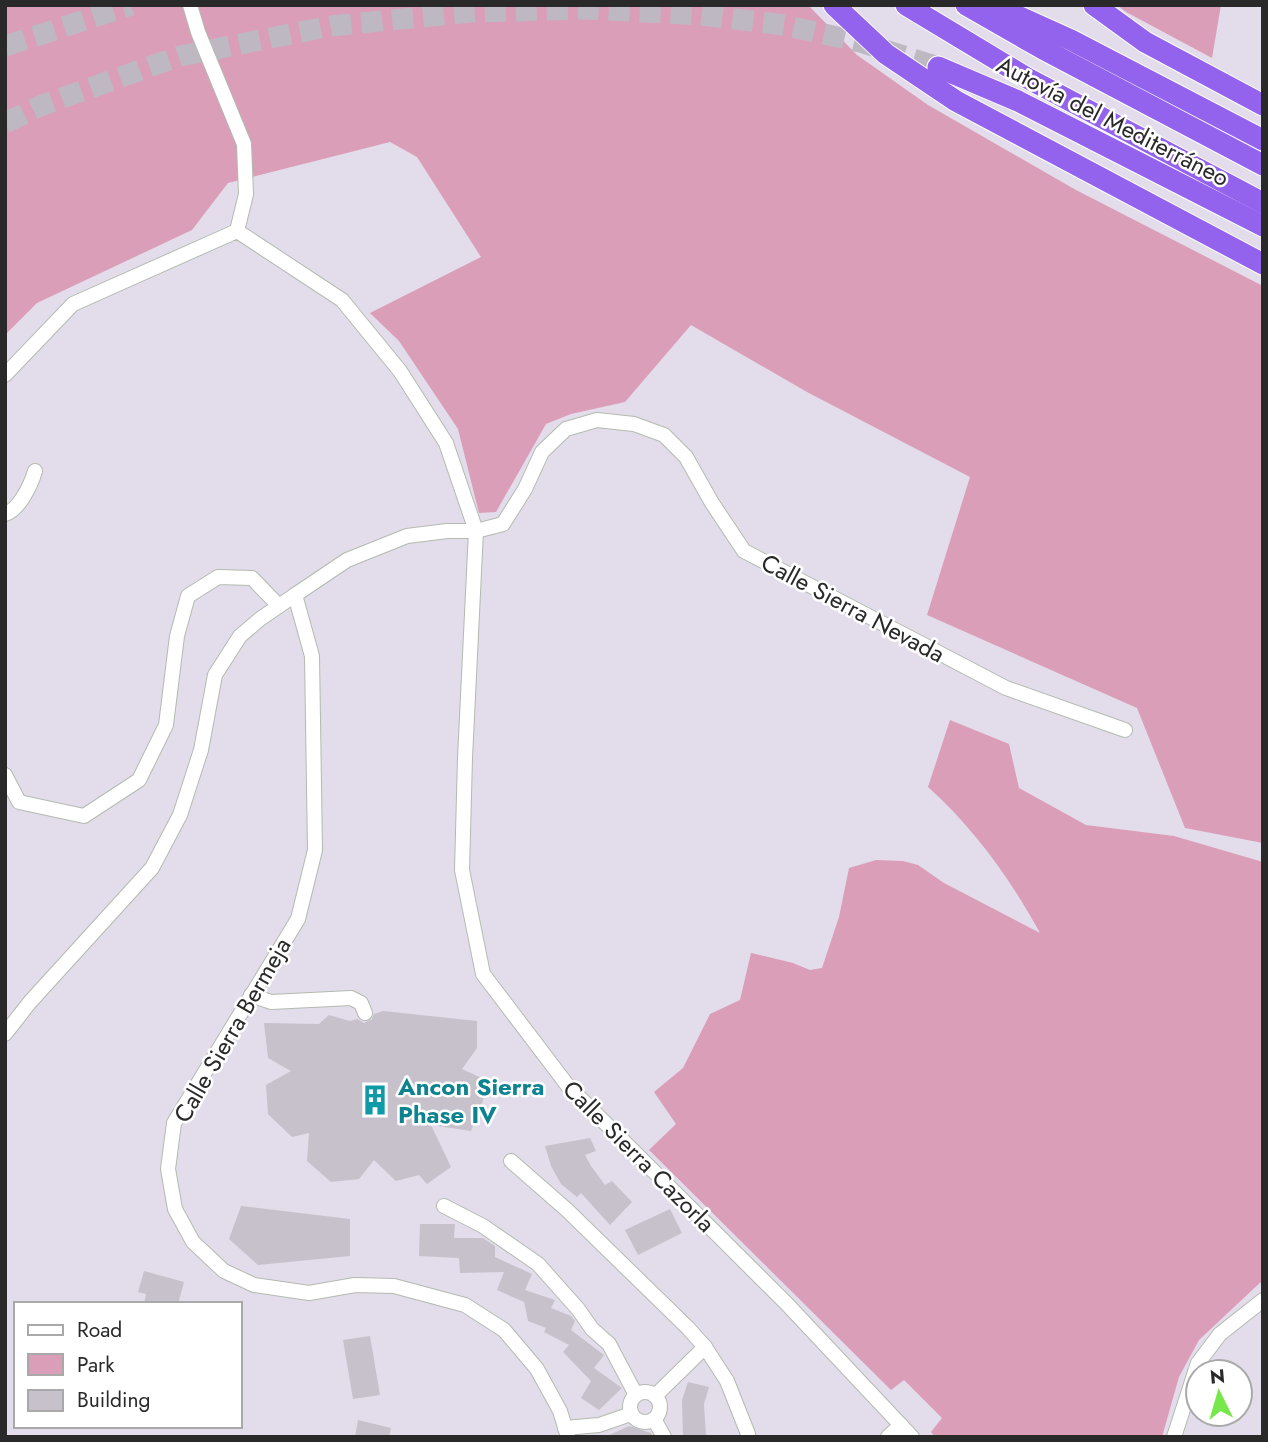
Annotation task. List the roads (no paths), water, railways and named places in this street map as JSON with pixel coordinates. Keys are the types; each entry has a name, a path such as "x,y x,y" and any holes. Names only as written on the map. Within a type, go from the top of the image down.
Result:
{"highway":[{"path":"834,5 886,54 957,101 1263,264"},
{"path":"906,5 1027,78 1263,203"},
{"path":"966,5 1042,49 1263,165"},
{"path":"993,5 1071,40 1263,140"},
{"path":"1094,5 1145,41 1263,105"},
{"name":"Autovía del Mediterráneo","path":"938,67 1018,101 1263,226"}],"street":[{"path":"190,5 198,32 244,144 246,194 237,231"},
{"path":"5,375 72,304 237,231"},
{"path":"5,1034 30,1002 152,868 180,816 201,750 215,675 240,636 347,560 407,536 476,531 446,443 401,370 342,300 237,231"},
{"name":"Calle Sierra Nevada","path":"476,531 503,524 525,489 542,452 566,429 597,420 634,424 664,435 686,457 744,551 1006,688 1125,730"},
{"path":"5,514 12,512 32,482 35,471"},
{"name":"Calle Sierra Cazorla","path":"476,531 462,870 483,974 568,1086 786,1303 912,1437"},
{"path":"5,775 19,802 84,816 139,780 166,725 177,636 188,596 218,577 252,578 279,606"},
{"name":"Calle Sierra Bermeja","path":"295,595 312,656 315,850 298,919 174,1123 168,1170 175,1209 192,1242 224,1271 254,1285 309,1293 355,1285 394,1286 465,1305 504,1329 537,1368 560,1411 567,1432"},
{"path":"251,995 271,1002 351,998 361,1003 365,1013"},
{"path":"511,1161 567,1210 688,1328 727,1381 748,1434"},
{"path":"444,1206 483,1226 538,1264 592,1329 609,1344 636,1395"},
{"path":"1174,1437 1198,1363 1220,1334 1263,1300"},
{"path":"655,1396 705,1348"},
{"path":"645,1392 655,1396 660,1405 654,1419 644,1422 631,1414 630,1404 636,1395 645,1392"},
{"path":"567,1432 631,1414"},
{"path":"654,1419 664,1437"},
{"path":"888,1437 901,1425"}],"tunnel":[{"path":"5,46 131,5"},
{"path":"5,123 40,106 180,56 331,26 472,12 591,9 701,15 784,25 860,42 938,67"}],"place":[{"name":"Ancon Sierra Phase IV","path":"375,1100"}]}
